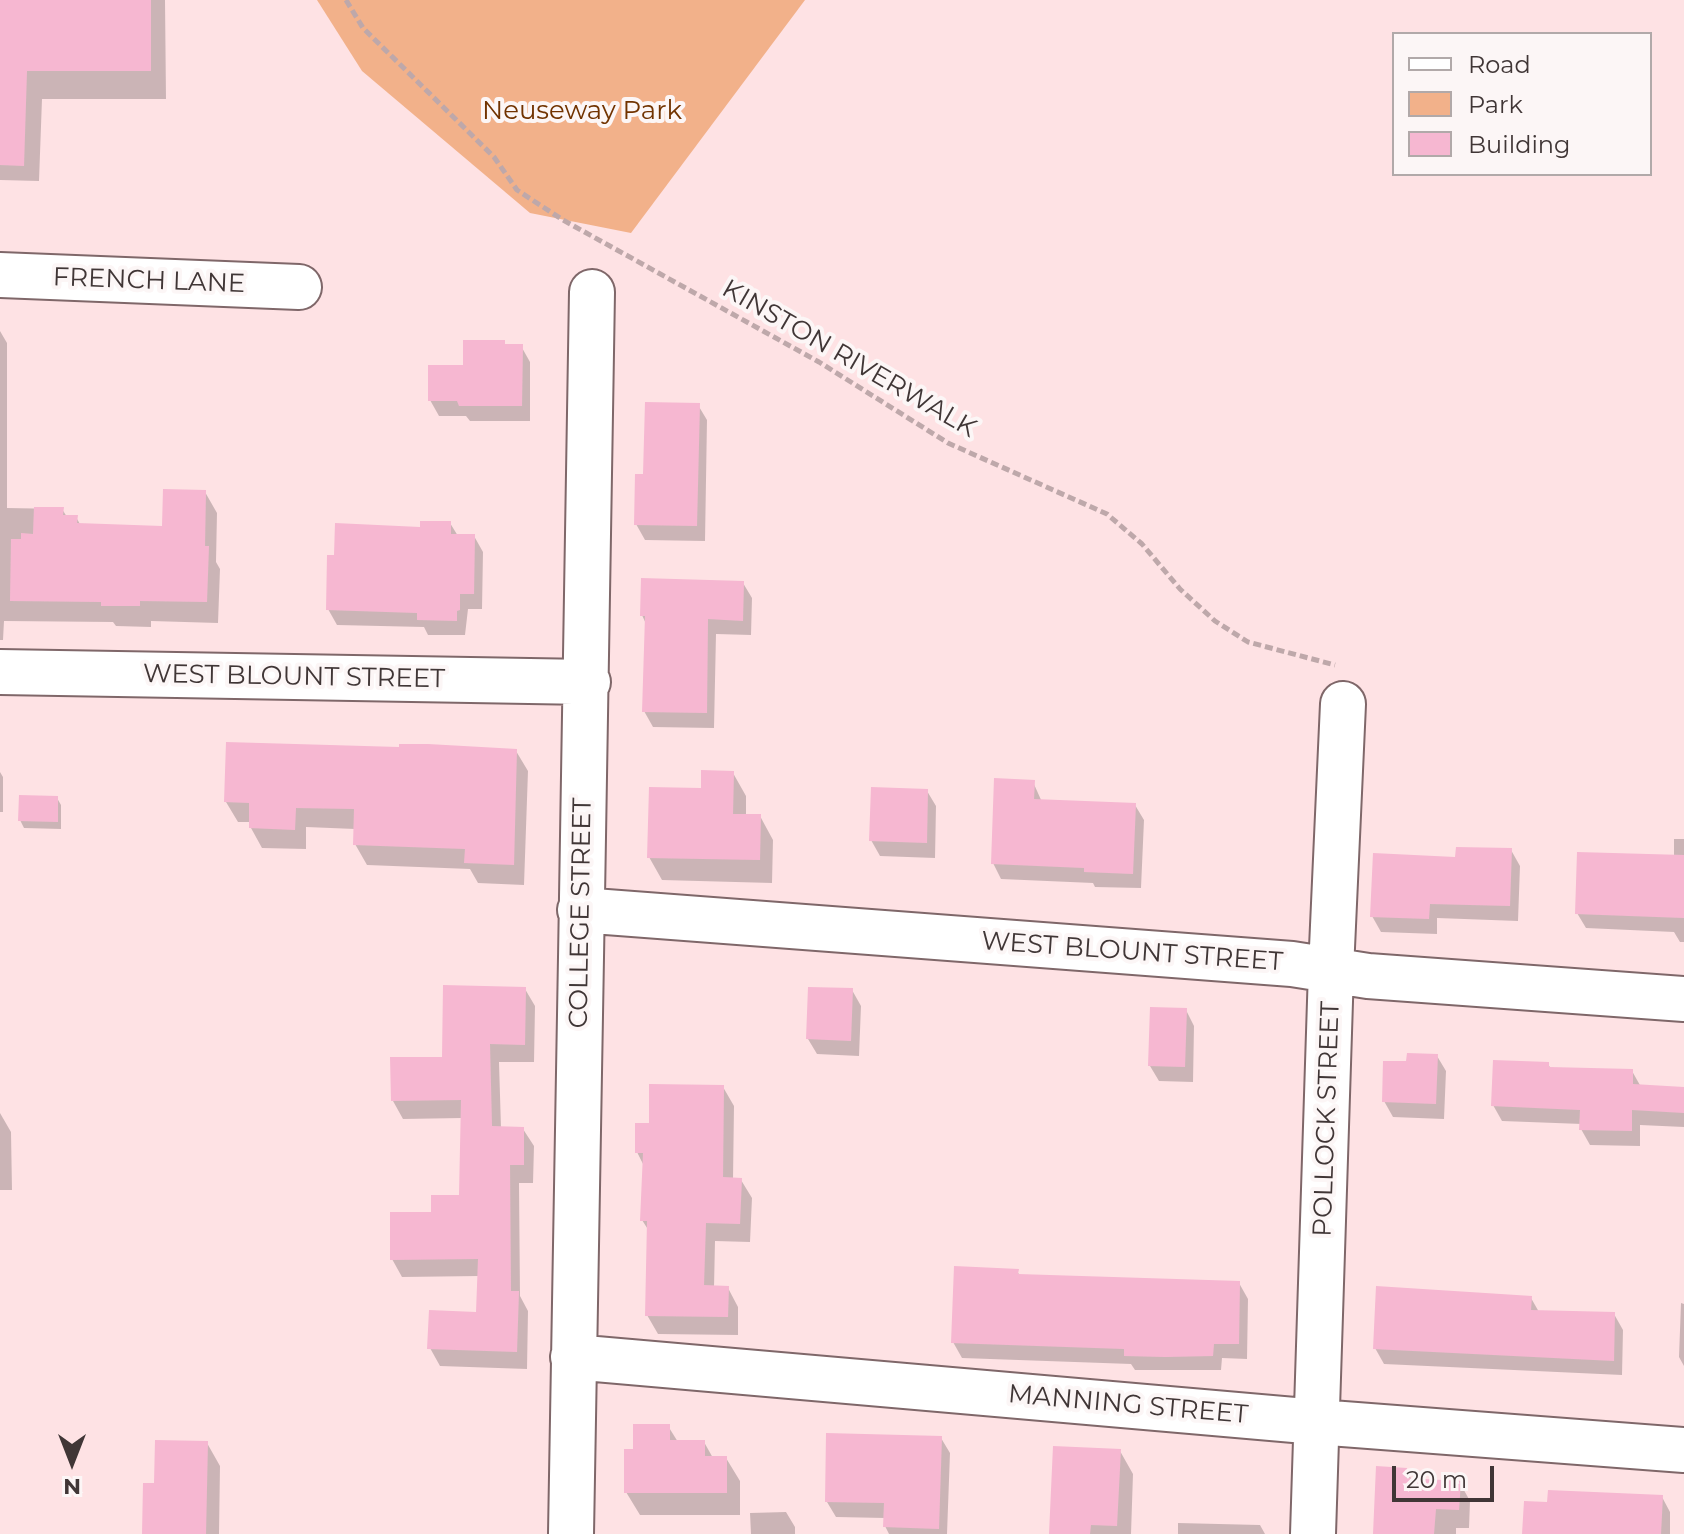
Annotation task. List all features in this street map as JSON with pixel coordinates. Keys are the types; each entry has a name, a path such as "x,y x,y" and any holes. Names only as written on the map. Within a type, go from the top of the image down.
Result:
{"street":[{"name":"FRENCH LANE","path":"0,275 299,287"},
{"name":"COLLEGE STREET","path":"571,1534 580,910 588,682 592,292"},
{"name":"WEST BLOUNT STREET","path":"0,672 588,682"},
{"name":"POLLOCK STREET","path":"1313,1534 1343,704"},
{"name":"WEST BLOUNT STREET","path":"580,910 1292,964 1368,976 1684,999"},
{"name":"MANNING STREET","path":"573,1357 1317,1422 1684,1450"}],"path":[{"name":"KINSTON RIVERWALK","path":"346,0 363,28 494,157 517,190 563,220 819,362 948,443 1048,485 1107,514 1142,544 1180,589 1215,621 1248,642 1343,667 1343,704"}],"green space":[{"name":"Neuseway Park","path":"317,0 805,0 631,233 530,213 362,71"}],"building":[{"path":"0,0 151,0 151,71 27,71 24,166 0,165"},
{"path":"463,340 505,340 505,344 523,344 522,406 459,406 457,401 428,401 428,365 463,365"},
{"path":"645,402 700,403 697,526 634,525 635,474 643,474"},
{"path":"163,489 206,490 205,546 209,546 207,602 140,601 140,606 101,606 101,602 10,601 11,539 21,539 21,533 33,534 34,507 64,507 63,515 78,515 77,523 162,526"},
{"path":"420,521 451,521 451,534 475,534 474,594 460,594 457,621 417,620 417,613 326,610 327,555 334,555 335,523 420,527"},
{"path":"641,578 744,581 743,621 708,619 707,713 642,712 645,616 640,616"},
{"path":"226,742 399,747 399,744 428,744 517,749 514,865 464,863 465,849 353,845 354,809 296,808 295,830 249,828 249,803 224,802"},
{"path":"701,770 734,771 733,814 761,814 760,860 647,858 649,787 701,788"},
{"path":"994,778 1035,780 1034,799 1136,803 1133,874 1084,872 1084,868 991,864"},
{"path":"871,787 928,789 927,843 869,841"},
{"path":"19,795 58,796 58,822 18,821"},
{"path":"1456,847 1512,848 1510,906 1430,904 1429,919 1370,917 1373,853 1455,857"},
{"path":"1577,852 1684,855 1684,918 1575,914"},
{"path":"443,985 526,987 525,1045 490,1044 492,1126 524,1127 524,1165 510,1165 511,1291 519,1291 517,1352 427,1349 429,1310 476,1312 478,1259 390,1260 390,1212 431,1212 431,1195 459,1195 461,1100 391,1101 390,1057 442,1057"},
{"path":"808,987 853,988 851,1041 806,1039"},
{"path":"1150,1007 1187,1008 1185,1067 1148,1066"},
{"path":"1407,1053 1438,1054 1436,1104 1382,1102 1383,1061 1406,1061"},
{"path":"1493,1060 1549,1062 1549,1067 1633,1069 1633,1084 1684,1087 1684,1113 1632,1110 1632,1131 1579,1130 1580,1110 1491,1106"},
{"path":"649,1084 724,1085 723,1177 742,1178 740,1224 706,1223 704,1285 729,1286 728,1317 645,1316 647,1221 640,1221 643,1153 635,1153 635,1123 649,1123"},
{"path":"954,1266 1019,1269 1018,1274 1240,1281 1239,1344 1214,1344 1213,1356 1165,1357 1124,1356 1124,1349 951,1343"},
{"path":"1376,1286 1532,1296 1531,1310 1615,1312 1614,1361 1373,1349"},
{"path":"633,1424 670,1424 670,1440 705,1440 705,1456 727,1456 727,1493 624,1493 624,1449 633,1449"},
{"path":"826,1433 942,1436 939,1529 883,1527 884,1503 825,1502"},
{"path":"155,1440 208,1441 206,1534 142,1534 143,1483 154,1483"},
{"path":"1053,1446 1121,1449 1117,1526 1091,1525 1090,1534 1049,1534"},
{"path":"1376,1466 1407,1468 1406,1478 1461,1481 1459,1510 1436,1509 1434,1534 1373,1534"},
{"path":"1548,1490 1663,1495 1661,1534 1522,1534 1524,1501 1547,1502"}]}
